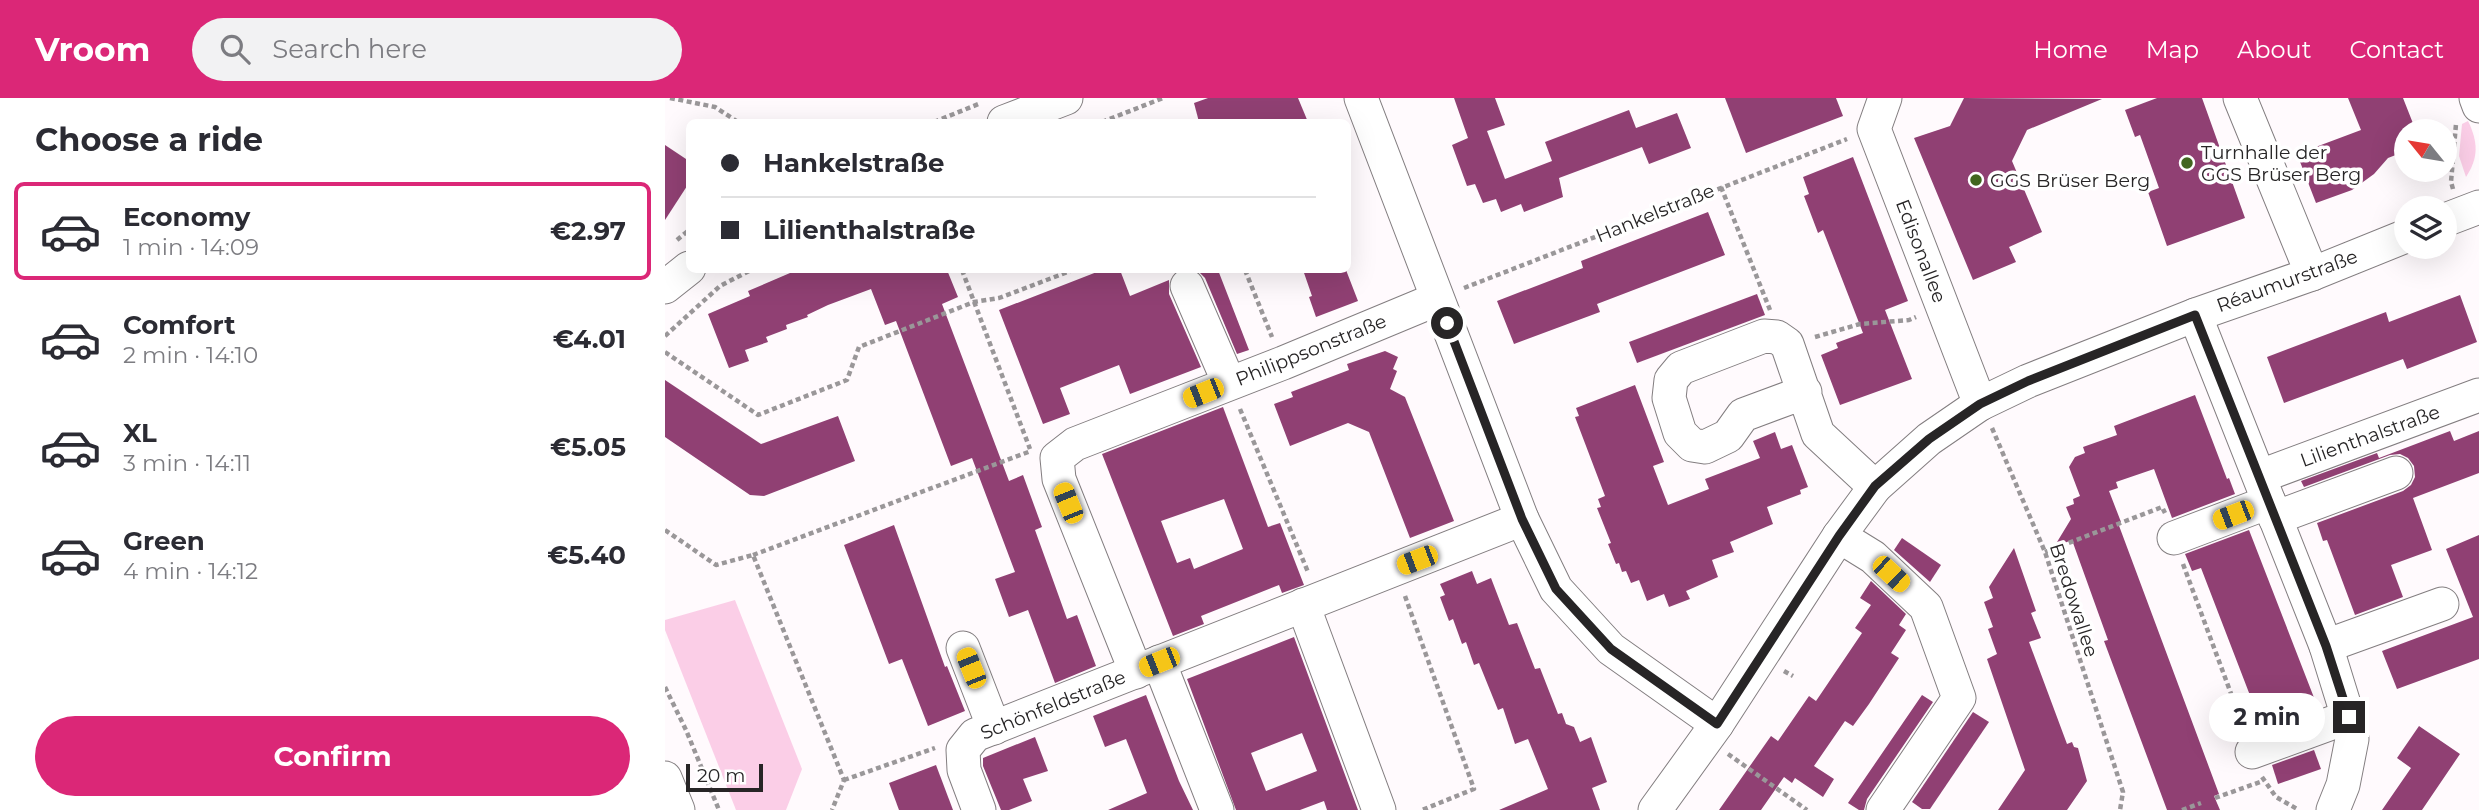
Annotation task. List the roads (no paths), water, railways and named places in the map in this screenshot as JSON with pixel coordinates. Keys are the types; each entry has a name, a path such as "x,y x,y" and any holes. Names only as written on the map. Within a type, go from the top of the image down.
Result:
{"street":[{"path":"994,112 1066,98"},
{"name":"Edisonallee","path":"1885,98 1874,129 1980,404"},
{"path":"2240,98 2312,274"},
{"path":"1366,100 1437,299 1522,519 1556,589 1611,649 1712,732"},
{"name":"Réaumurstraße","path":"1655,810 1712,732 1839,536 1875,486 1929,439 1980,404 2028,381 2394,241"},
{"path":"665,287 686,270"},
{"path":"1187,286 1229,383"},
{"name":"Philippsonstraße","path":"1147,667 1059,479 1044,454 1283,363 1437,299"},
{"path":"2195,315 2326,646 2349,717 2352,739 2343,785 2333,810"},
{"path":"1805,392 1743,415 1728,436 1705,447 1692,445 1680,433 1669,398 1671,380 1681,368 1764,336 1782,341 1805,392 1818,434 1875,486"},
{"name":"Lilienthalstraße","path":"2268,499 2479,395"},
{"path":"2174,538 2268,499 2396,473"},
{"name":"Schönfeldstraße","path":"979,810 964,770 964,750 975,735 1522,519"},
{"path":"1839,536 1873,557 1926,607 1959,698 1883,810"},
{"path":"1311,602 1379,810"},
{"path":"2326,646 2442,604"},
{"path":"963,648 994,728"},
{"path":"1147,667 1217,810"},
{"path":"2258,766 2349,717"},
{"path":"665,778 678,810"}],"place":[{"name":"Turnhalle der GGS Brüser Berg","path":"2187,163"},
{"name":"GGS Brüser Berg","path":"1976,180"}]}
